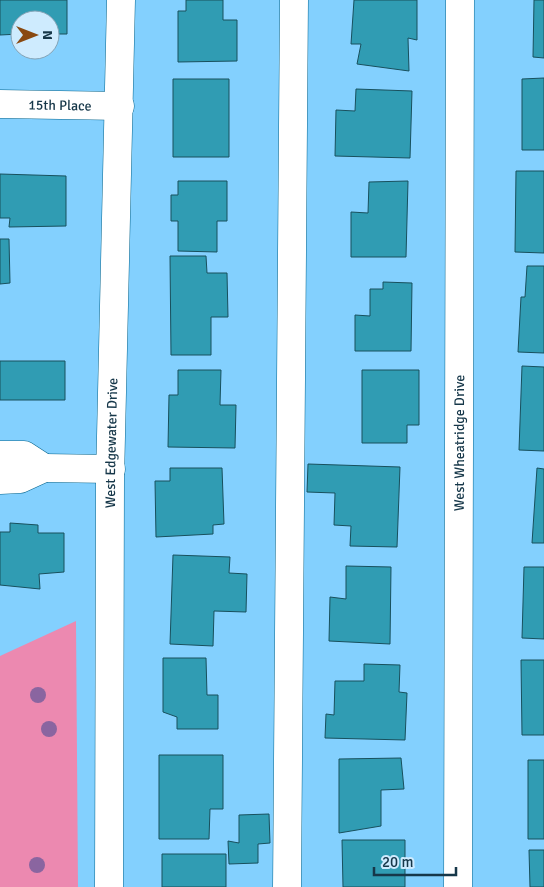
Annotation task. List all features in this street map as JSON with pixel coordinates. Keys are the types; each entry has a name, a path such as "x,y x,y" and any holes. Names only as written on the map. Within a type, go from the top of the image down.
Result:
{"street":[{"name":"West Edgewater Drive","path":"109,887 111,469 121,0"},
{"path":"287,887 294,0"},
{"name":"West Wheatridge Drive","path":"458,887 460,0"},
{"name":"15th Place","path":"0,104 120,106"},
{"path":"0,455 24,455 44,468"},
{"path":"0,480 20,480 44,468 111,469"}],"shaded area":[{"path":"76,621 78,887 0,887 0,656"}],"building":[{"path":"0,0 67,0 67,34 60,34 60,10 10,10 10,34 0,35"},
{"path":"186,0 223,0 223,20 237,20 237,61 178,62 178,11 186,11"},
{"path":"354,0 417,0 417,40 408,38 409,71 357,64 361,44 351,44"},
{"path":"534,0 544,0 544,58 533,57"},
{"path":"544,78 544,150 522,150 522,79"},
{"path":"173,79 229,79 229,157 173,157"},
{"path":"356,89 412,91 410,158 335,156 336,110 355,111"},
{"path":"516,171 544,171 544,253 515,252"},
{"path":"0,174 66,176 66,226 9,227 10,218 0,218"},
{"path":"178,181 227,181 227,221 217,221 217,252 178,251 178,221 171,221 171,195 178,195"},
{"path":"408,181 406,257 351,257 351,212 368,213 369,182"},
{"path":"0,239 9,239 10,283 0,284"},
{"path":"170,256 206,256 207,273 227,273 228,317 211,317 211,355 171,355"},
{"path":"527,266 544,266 544,353 518,352 521,297 525,297"},
{"path":"383,282 412,283 411,351 355,351 355,315 370,316 370,289 383,289"},
{"path":"0,361 65,361 65,400 0,400"},
{"path":"522,366 544,367 544,451 519,450"},
{"path":"178,370 221,370 220,405 236,405 235,448 168,447 169,395 178,395"},
{"path":"362,370 419,370 419,425 407,425 407,443 362,443"},
{"path":"308,464 400,467 397,547 350,546 351,526 334,525 335,493 307,492"},
{"path":"170,468 222,468 224,524 213,525 213,534 156,537 155,481 170,481"},
{"path":"537,468 544,469 544,543 532,543"},
{"path":"10,523 38,525 38,533 64,533 64,572 39,574 40,589 0,585 0,532 10,532"},
{"path":"173,555 230,557 229,573 247,574 246,612 214,611 213,646 170,644"},
{"path":"346,566 391,567 390,644 329,641 330,597 346,599"},
{"path":"524,567 544,567 544,639 522,638"},
{"path":"163,658 206,658 207,695 218,695 218,729 177,729 177,717 163,712"},
{"path":"521,660 544,660 544,735 522,735"},
{"path":"364,664 400,665 399,692 407,693 405,740 325,738 326,714 334,715 335,681 364,681"},
{"path":"159,755 223,755 223,809 210,809 209,839 159,839"},
{"path":"401,758 404,789 381,790 381,826 339,833 339,759"},
{"path":"528,760 544,760 544,839 528,839"},
{"path":"269,814 270,843 258,844 258,863 229,864 228,841 239,843 239,815"},
{"path":"342,840 405,840 405,887 343,887"},
{"path":"529,850 544,850 544,887 530,887"},
{"path":"162,854 226,854 226,887 162,887"}]}
